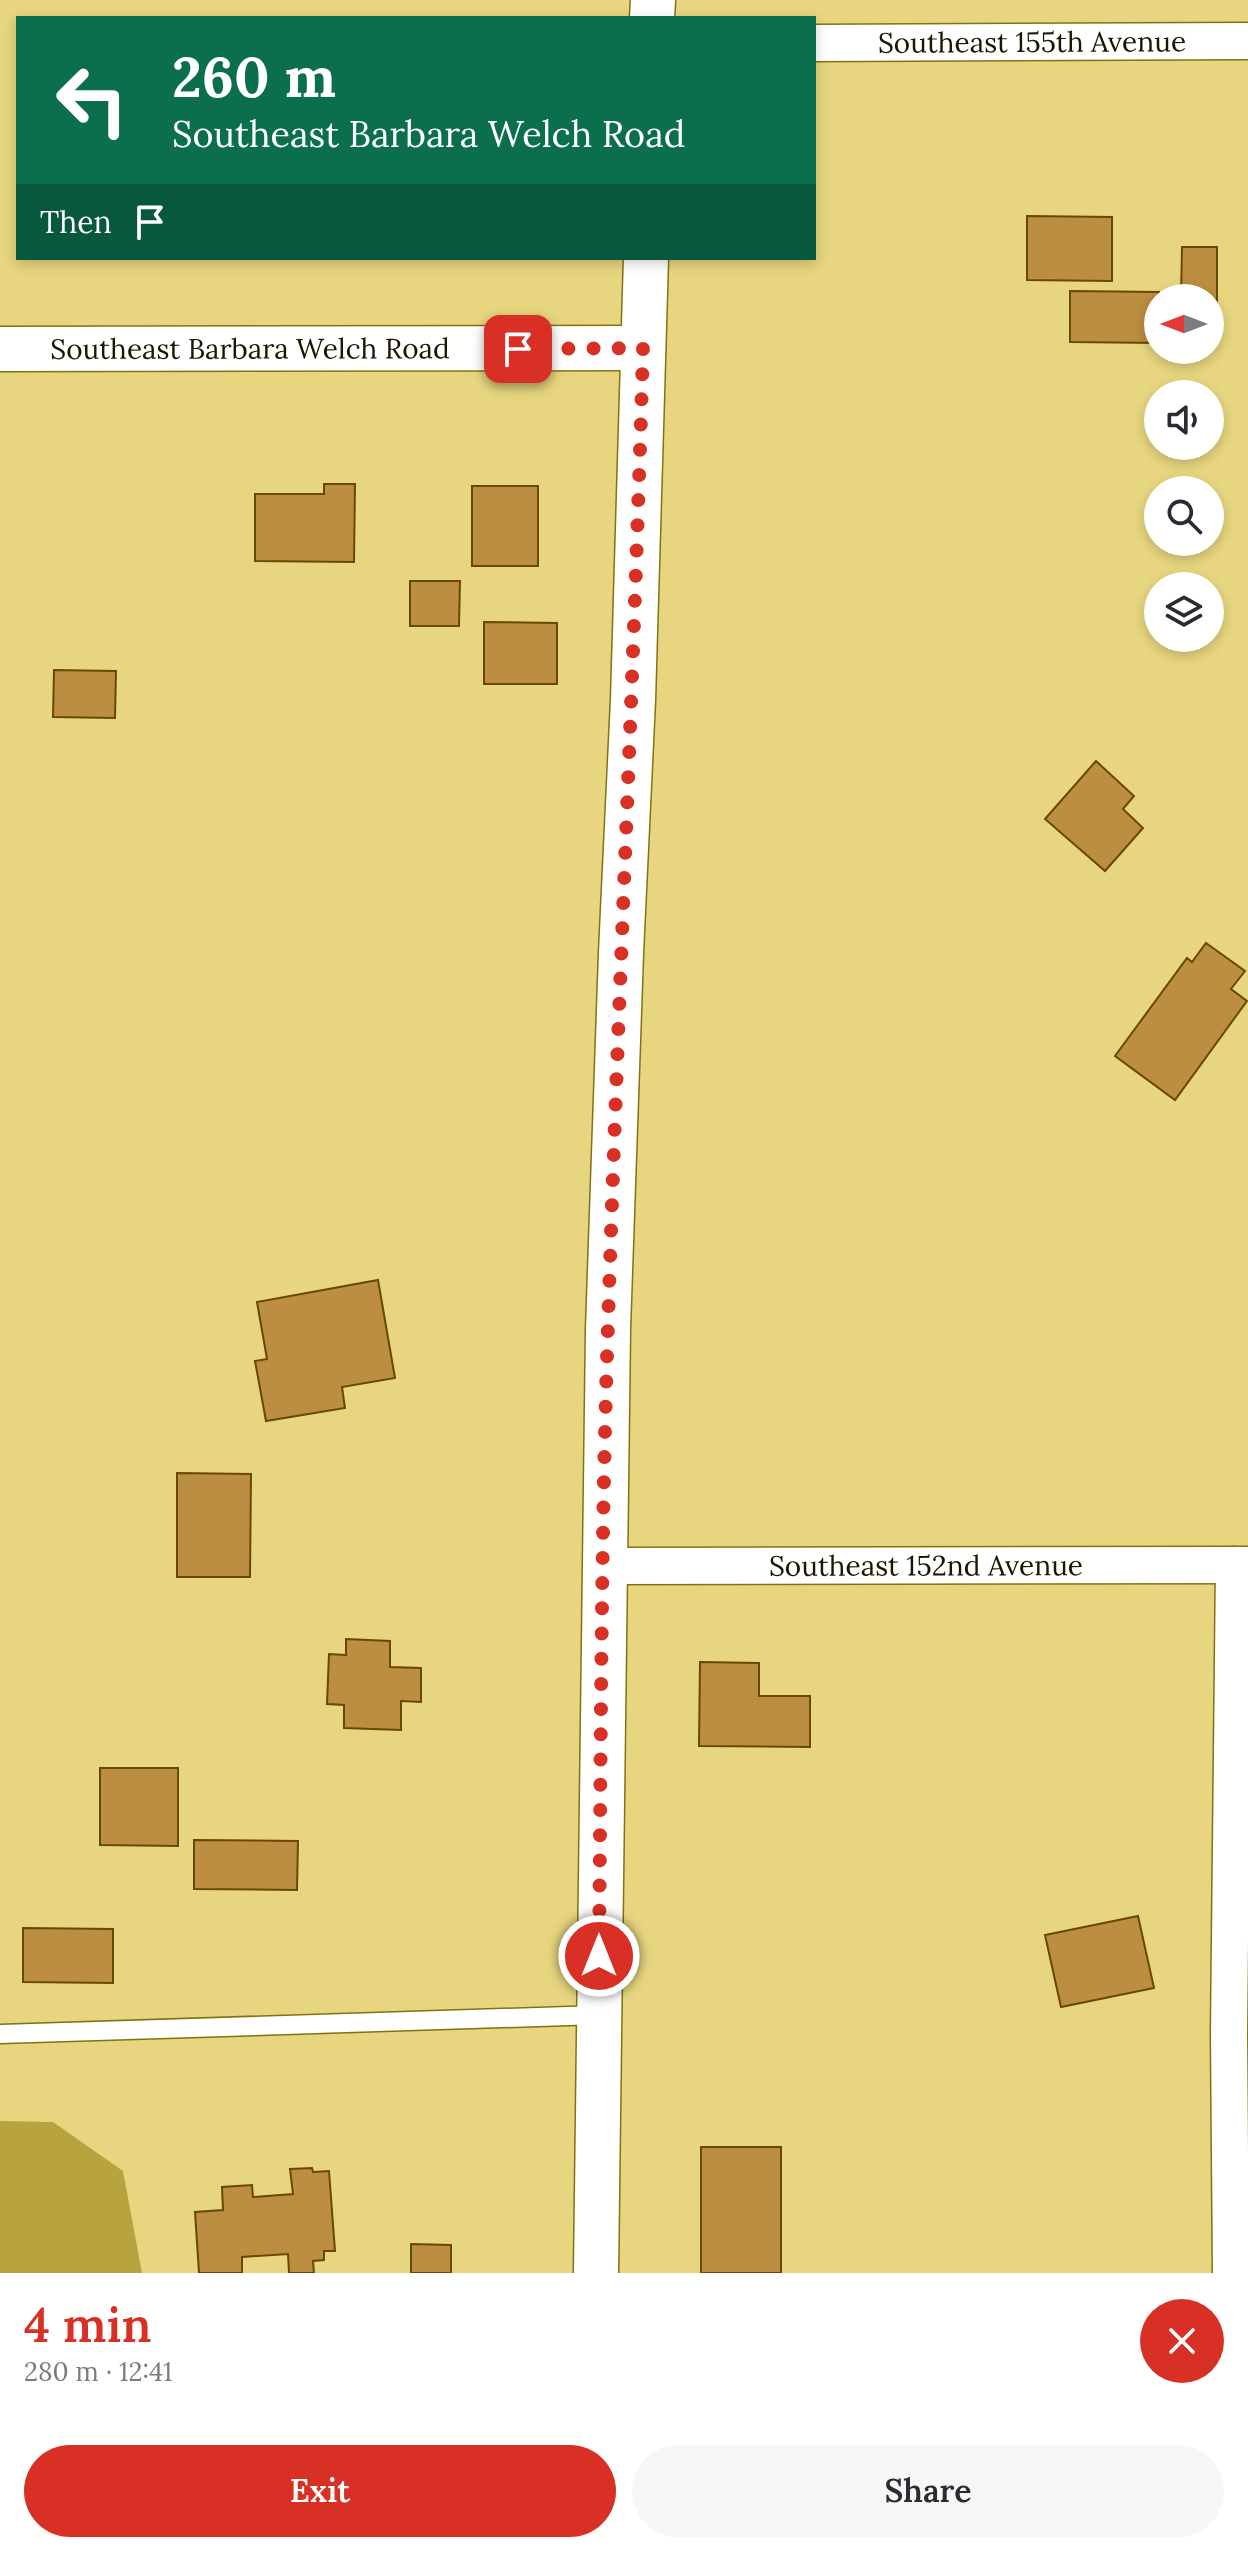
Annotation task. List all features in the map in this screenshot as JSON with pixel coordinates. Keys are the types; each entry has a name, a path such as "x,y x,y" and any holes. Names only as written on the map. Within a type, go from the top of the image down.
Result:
{"street":[{"name":"Southeast 155th Avenue","path":"816,43 1248,41"},
{"path":"596,2273 608,1329 621,938 633,700 646,260"},
{"name":"Southeast Barbara Welch Road","path":"0,349 643,348"},
{"path":"1231,2273 1229,2034 1241,1565"},
{"name":"Southeast 152nd Avenue","path":"604,1566 1241,1565"}],"lane":[{"path":"0,2034 599,2015"}],"shaded area":[{"path":"0,2121 53,2122 123,2171 142,2273 0,2273"}],"building":[{"path":"1027,216 1112,217 1112,281 1027,280"},
{"path":"1182,247 1217,247 1217,284 1181,284"},
{"path":"1070,291 1144,292 1144,343 1070,342"},
{"path":"324,484 355,484 354,562 255,561 255,494 324,494"},
{"path":"472,486 538,486 538,566 472,566"},
{"path":"410,581 460,581 459,626 410,626"},
{"path":"484,622 557,623 557,684 484,684"},
{"path":"54,670 116,671 115,718 53,717"},
{"path":"1096,761 1134,796 1123,809 1143,828 1105,871 1045,819"},
{"path":"1206,943 1245,971 1231,989 1247,1001 1175,1100 1115,1056 1187,958 1192,962"},
{"path":"378,1280 395,1378 342,1387 345,1408 266,1421 255,1361 267,1359 257,1302"},
{"path":"177,1473 251,1474 250,1577 177,1577"},
{"path":"346,1639 390,1641 390,1667 421,1668 421,1702 401,1701 401,1730 344,1728 344,1705 327,1704 329,1654 346,1655"},
{"path":"700,1662 759,1663 759,1696 810,1696 810,1747 699,1746"},
{"path":"100,1768 178,1768 178,1846 100,1845"},
{"path":"194,1840 298,1841 297,1890 194,1889"},
{"path":"1138,1916 1154,1988 1061,2007 1045,1935"},
{"path":"23,1928 113,1929 113,1983 23,1982"},
{"path":"701,2147 781,2147 781,2273 701,2273"},
{"path":"312,2168 313,2172 329,2171 335,2251 324,2251 324,2260 313,2261 314,2273 289,2273 288,2254 242,2257 242,2273 199,2273 195,2212 223,2210 222,2187 252,2185 253,2197 293,2194 290,2169"},
{"path":"411,2244 451,2245 451,2273 411,2273"}],"route":[{"path":"518,349 643,348 633,700 608,1329 599,1956"}]}
